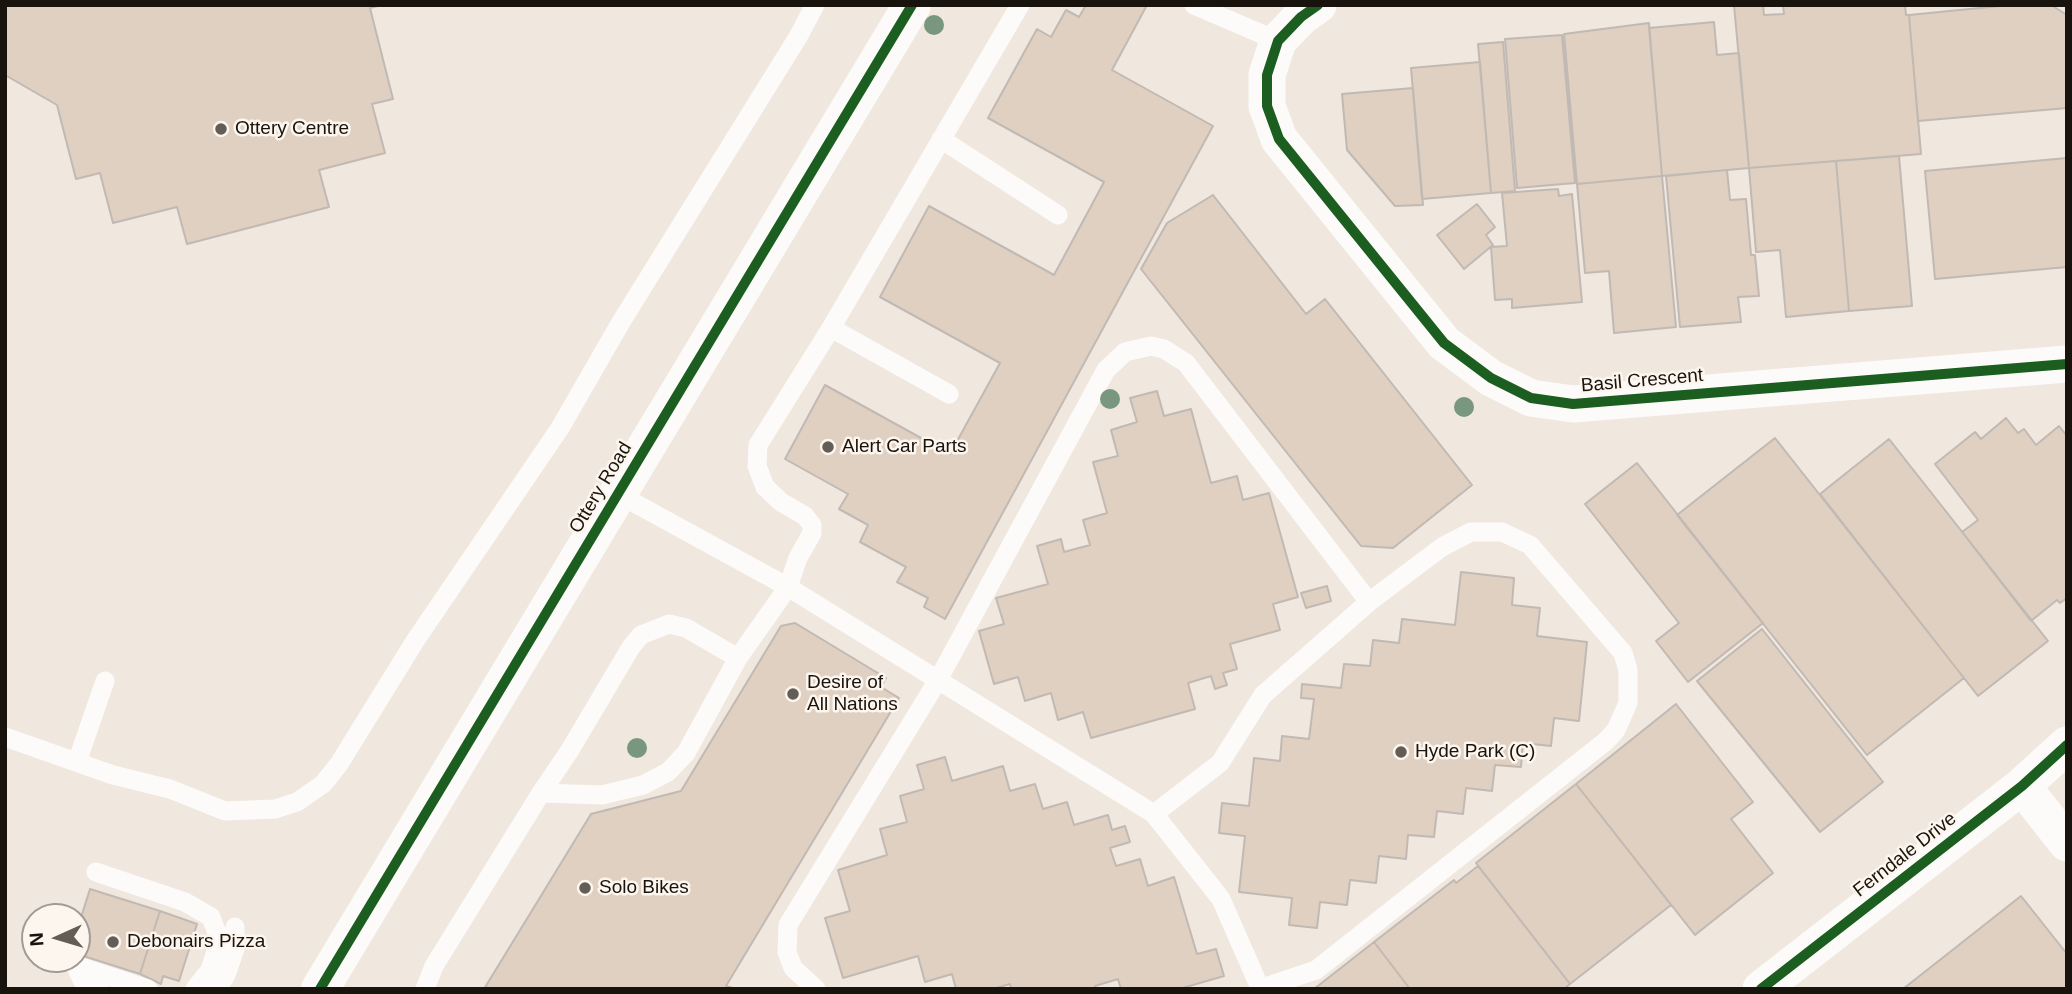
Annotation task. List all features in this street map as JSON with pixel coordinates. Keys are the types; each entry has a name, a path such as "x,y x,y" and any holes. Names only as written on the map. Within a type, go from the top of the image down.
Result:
{"street":[{"name":"Ottery Road","path":"320,989 912,5"},
{"name":"Basil Crescent","path":"1318,5 1301,17 1278,41 1267,75 1267,106 1279,139 1444,343 1491,378 1531,398 1573,404 2067,364"},
{"name":"Ferndale Drive","path":"1761,989 2022,786 2067,745"},
{"path":"2022,786 2067,844"}],"lane":[{"path":"5,737 76,762 170,789 225,811 275,809 297,802 323,783 560,428 815,5"},
{"path":"541,793 602,794 643,785 668,772 686,753 738,658 788,586 797,558 812,533 812,525 805,516 781,502 765,486 756,454 758,445 831,328 1020,5"},
{"path":"1194,5 1278,41"},
{"path":"941,139 1058,215"},
{"path":"831,328 949,394"},
{"path":"816,989 793,968 787,952 788,925 938,680 1106,370 1125,352 1137,348 1164,349 1186,363 1369,603"},
{"path":"618,494 788,586 1154,814 1221,899 1260,988 1316,970 1606,741 1616,730 1628,703 1628,670 1623,653 1530,545 1517,537 1487,530 1455,538 1369,603 1263,695 1220,763 1154,814"},
{"path":"425,989 434,967 631,647 641,635 653,627 669,624 686,628 738,658"},
{"path":"76,762 105,681"},
{"path":"96,872 185,902 211,917 217,933 216,951 210,970 195,989"},
{"path":"217,989 226,975 235,949 235,927"},
{"path":"99,989 83,982 75,965 148,989"}],"building":[{"name":"Ottery Centre","path":"5,5 382,5 370,8 393,99 372,104 385,153 319,170 329,207 187,244 177,207 113,223 100,173 76,179 57,105 5,75"},
{"path":"1086,5 1147,5 1112,70 1213,126 945,619 924,607 928,598 897,582 906,567 860,542 868,525 839,509 848,494 785,459 825,385 950,454 1000,363 880,297 929,206 1054,275 1104,182 988,118 1037,29 1051,37 1066,10 1079,17"},
{"path":"1734,5 1763,5 1764,15 1784,14 1783,5 1905,5 1906,15 1909,15 1921,154 1749,168"},
{"path":"2010,5 2051,5 2067,15 2067,108 1918,121 1909,15"},
{"path":"1714,22 1717,55 1739,53 1749,168 1662,176 1649,28"},
{"path":"1649,23 1662,176 1577,184 1564,34"},
{"path":"1562,35 1575,183 1517,188 1505,39"},
{"path":"1503,42 1515,191 1491,193 1478,44"},
{"path":"1480,62 1491,193 1422,199 1411,68"},
{"path":"1413,88 1423,205 1395,206 1347,150 1342,94"},
{"path":"1899,156 1912,306 1849,311 1836,161"},
{"path":"2067,158 2067,267 1935,279 1925,171"},
{"path":"1836,161 1849,311 1786,317 1780,250 1756,252 1749,168"},
{"path":"1727,170 1730,200 1746,199 1751,255 1755,255 1759,296 1738,297 1741,322 1680,327 1666,176"},
{"path":"1662,176 1676,327 1614,333 1609,271 1585,273 1577,184"},
{"path":"1558,189 1559,196 1572,194 1582,302 1512,308 1512,299 1495,300 1491,247 1507,246 1502,193"},
{"path":"1213,195 1306,314 1325,299 1472,485 1393,548 1361,546 1141,269 1167,223"},
{"path":"1477,204 1495,227 1486,235 1493,245 1464,269 1437,235"},
{"path":"1157,391 1164,416 1191,409 1211,483 1237,476 1243,500 1269,493 1298,597 1273,604 1280,630 1230,644 1237,669 1223,673 1227,685 1215,689 1211,676 1188,683 1195,709 1091,738 1083,712 1058,720 1051,693 1025,701 1018,677 994,684 979,631 1004,624 996,598 1048,584 1037,546 1061,539 1064,552 1090,545 1083,520 1107,513 1093,462 1118,456 1111,430 1137,422 1130,398"},
{"path":"2006,418 2018,433 2024,429 2036,445 2059,426 2067,436 2067,598 2060,603 2057,600 2031,621 1962,532 1978,520 1935,464 1975,432 1981,439"},
{"path":"1775,438 1964,678 1867,755 1677,515"},
{"path":"1889,439 2048,641 1978,696 1820,494"},
{"path":"1637,463 1763,623 1688,682 1656,641 1679,623 1585,504"},
{"name":"Hyde Park (C)","path":"1461,572 1514,578 1512,605 1540,608 1537,636 1587,642 1579,721 1554,718 1551,746 1523,743 1521,767 1495,765 1492,791 1466,788 1463,814 1437,811 1434,837 1408,835 1406,859 1379,856 1376,883 1350,880 1347,905 1320,902 1317,928 1289,925 1292,898 1239,892 1245,836 1219,833 1222,803 1249,806 1254,758 1280,761 1282,736 1309,739 1314,699 1301,698 1302,684 1341,688 1344,664 1370,666 1373,640 1399,643 1402,619 1455,625"},
{"path":"1327,586 1331,601 1306,608 1301,593"},
{"path":"795,623 886,678 881,687 899,698 726,986 736,989 484,989 591,814 681,791 781,626"},
{"path":"1762,629 1883,782 1820,832 1697,681"},
{"path":"1676,704 1753,802 1731,819 1773,873 1695,935 1576,784"},
{"path":"945,757 952,781 1003,766 1010,791 1035,784 1043,809 1067,802 1074,825 1108,815 1112,830 1125,826 1130,842 1110,848 1116,866 1140,859 1148,886 1174,877 1197,954 1216,949 1224,976 1179,989 1121,989 1118,979 1095,986 1096,989 1011,989 1010,984 993,989 956,989 952,974 925,982 918,956 843,978 825,918 850,911 838,870 887,855 880,829 907,822 900,796 924,789 917,765"},
{"path":"1576,784 1671,905 1570,984 1476,863"},
{"path":"1478,866 1570,984 1564,989 1410,989 1374,942 1454,880 1456,883"},
{"name":"Debonairs Pizza","path":"90,889 160,911 140,974 91,958 91,903 86,903"},
{"path":"2021,896 2067,954 2067,989 1903,989"},
{"path":"160,911 197,924 179,981 163,976 161,984 140,974"},
{"path":"1374,942 1410,989 1314,989"}],"cycle path":[{"path":"320,989 912,5"},
{"path":"1318,5 1301,17 1278,41 1267,75 1267,106 1279,139 1444,343 1491,378 1531,398 1573,404 2067,364"},
{"path":"1761,989 2022,786 2067,745"}],"place":[{"name":"Ottery Centre","path":"221,129"},
{"name":"Alert Car Parts","path":"828,447"},
{"name":"Desire of All Nations","path":"793,694"},
{"name":"Hyde Park (C)","path":"1401,752"},
{"name":"Solo Bikes","path":"585,888"},
{"name":"Debonairs Pizza","path":"113,942"}]}
